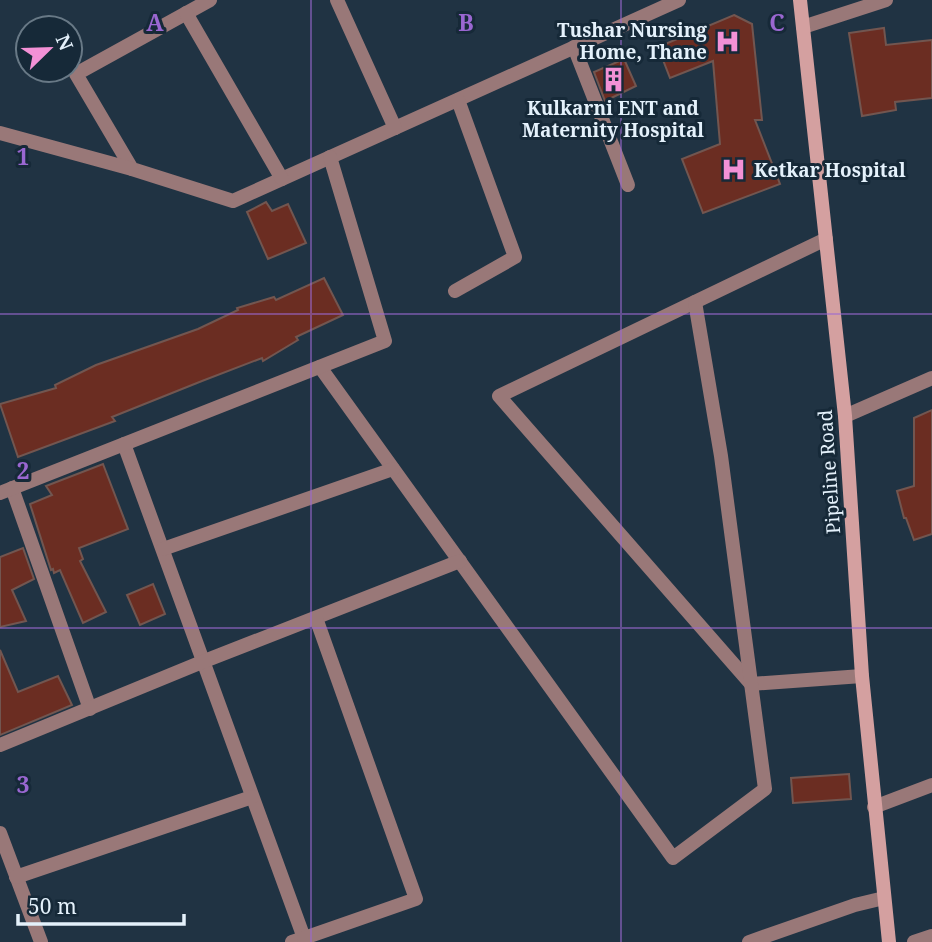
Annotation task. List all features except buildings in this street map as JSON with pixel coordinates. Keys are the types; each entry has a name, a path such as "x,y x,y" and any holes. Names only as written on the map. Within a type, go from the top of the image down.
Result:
{"main road":[{"name":"Pipeline Road","path":"800,0 845,416 862,676 889,942"}],"street":[{"path":"132,169 76,74 210,0"},
{"path":"337,0 396,128"},
{"path":"0,133 132,169 233,201 679,0"},
{"path":"803,27 886,0"},
{"path":"186,13 282,179"},
{"path":"574,47 628,185"},
{"path":"455,291 515,257 458,100"},
{"path":"90,709 6,490 385,341 330,158"},
{"path":"751,684 499,396 826,239"},
{"path":"320,367 673,858 765,789 721,456 695,302"},
{"path":"845,416 932,379"},
{"path":"124,444 252,797 298,940 416,899 316,618"},
{"path":"163,549 393,469"},
{"path":"0,745 460,561"},
{"path":"751,684 862,676"},
{"path":"874,807 932,785"},
{"path":"16,877 252,797"},
{"path":"0,833 41,942"},
{"path":"749,942 855,905 884,898"},
{"path":"914,942 932,936"}],"place":[{"name":"Tushar Nursing Home, Thane","path":"727,41"},
{"name":"Kulkarni ENT and Maternity Hospital","path":"613,80"},
{"name":"Ketkar Hospital","path":"734,170"}]}
